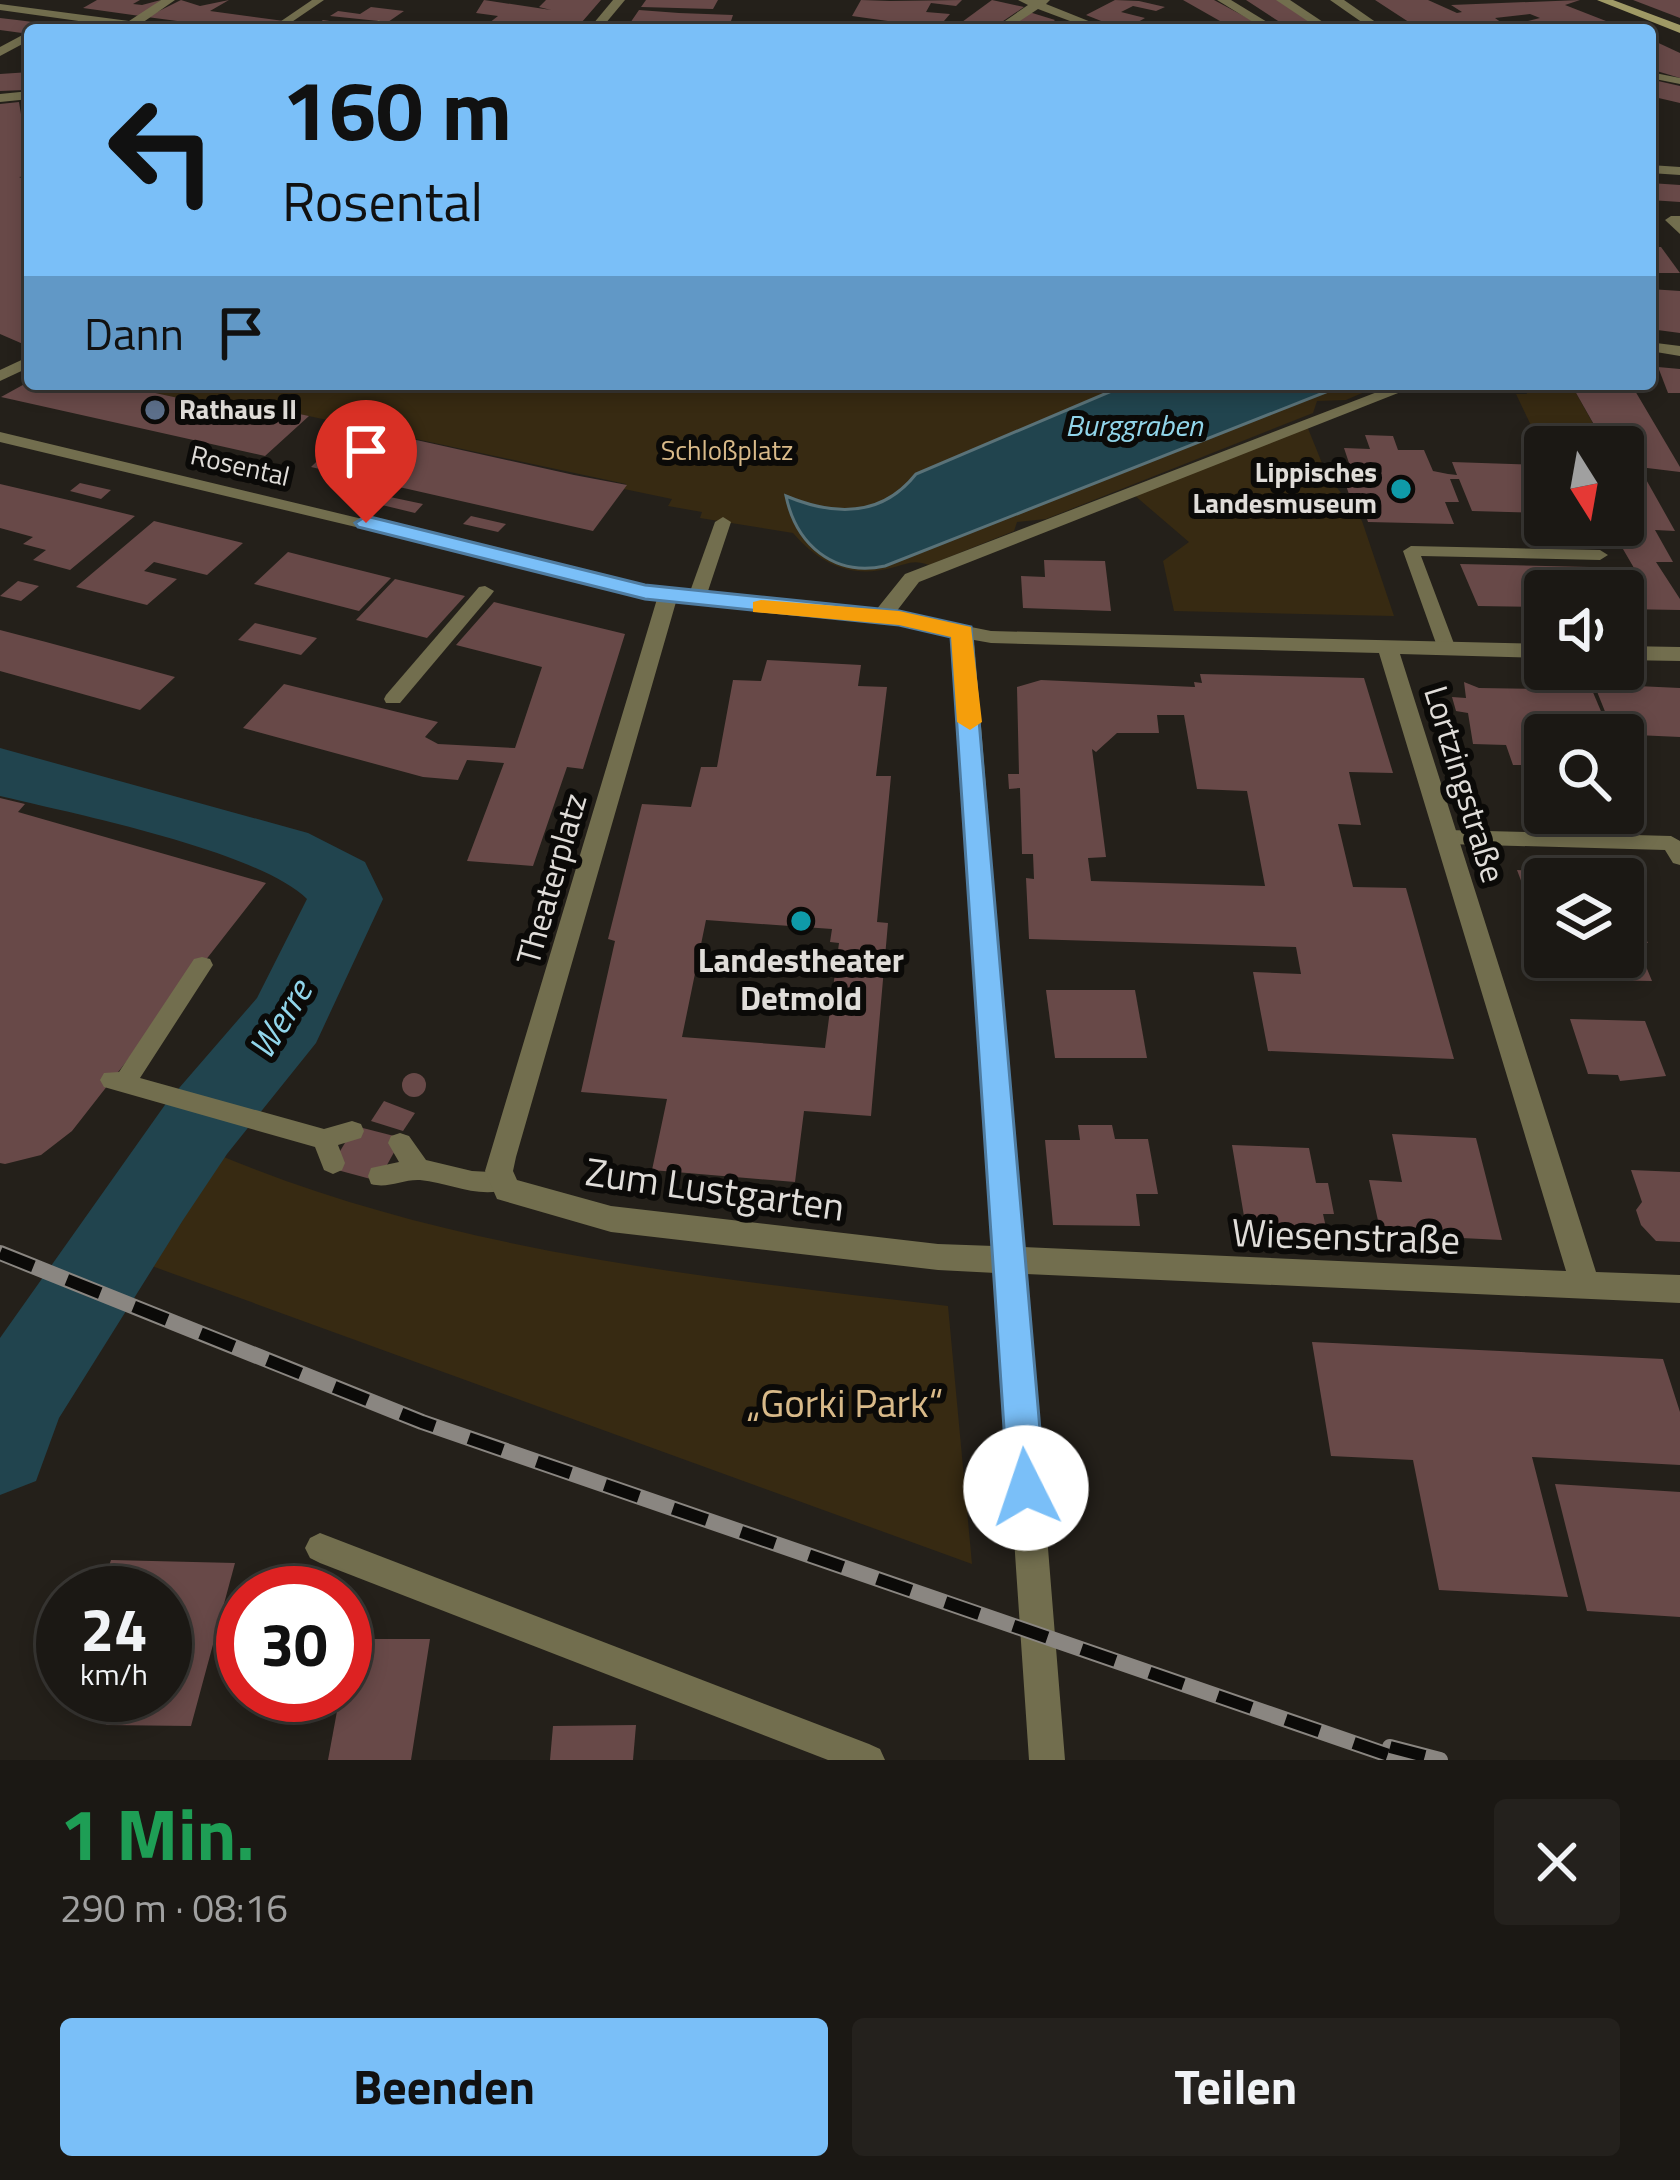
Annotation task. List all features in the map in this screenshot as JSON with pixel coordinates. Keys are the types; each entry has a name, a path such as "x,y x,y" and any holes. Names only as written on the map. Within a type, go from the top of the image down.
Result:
{"main road":[{"path":"1603,0 1680,29"},
{"path":"1661,24 1680,38"}],"street":[{"path":"48,24 93,0"},
{"path":"135,24 169,0"},
{"path":"599,24 619,0"},
{"path":"1223,0 1264,24"},
{"path":"1282,0 1320,24"},
{"path":"1320,0 1355,24"},
{"path":"1336,0 1372,24"},
{"path":"1006,24 1035,1 1091,24"},
{"path":"0,7 114,24"},
{"path":"1656,348 1680,351"},
{"path":"882,616 912,578 1398,390"},
{"name":"Rosental","path":"0,437 696,600 882,616 1023,638 1524,651"},
{"name":"Theaterplatz","path":"500,1181 502,1156 668,596"},
{"path":"963,632 1047,1760"},
{"name":"Lortzingstraße","path":"1388,648 1585,1284"},
{"path":"1644,653 1680,654"},
{"name":"Zum Lustgarten","path":"500,1181 519,1196 611,1220 1009,1262"},
{"name":"Wiesenstraße","path":"1009,1262 1680,1288"}],"lane":[{"path":"285,24 319,0"},
{"path":"1680,220 1671,220 1680,230"},
{"path":"696,600 723,522"},
{"path":"1447,650 1412,551 1600,555"},
{"path":"393,698 484,591"},
{"path":"1447,837 1671,843 1680,857"},
{"path":"202,965 118,1082 338,1145"},
{"name":"Zum Lustgarten","path":"390,1160 472,1182 500,1181"},
{"path":"320,1548 869,1760"}],"green space":[{"name":"Schloßplatz","path":"142,390 1114,390 916,474 888,499 872,505 840,509 787,497 798,528 816,549 841,562 874,568 1331,390 1369,390 1346,400 1317,401 1313,413 1046,519 1017,522 1014,531 929,565 914,562 876,571 836,566 793,533 700,518 702,512 668,506 672,499 624,489 626,484 262,406 252,414"},
{"path":"1574,390 1594,426 1531,426 1516,394"},
{"path":"1307,426 1326,473 1362,521 1394,616 1174,611 1163,561 1189,542 1133,494"},
{"name":"„Gorki Park“","path":"219,1155 307,1188 486,1238 670,1271 948,1306 972,1564 149,1265"}],"water":[{"name":"Burggraben","path":"1114,390 1331,390 885,566 849,566 820,553 798,529 786,496 822,507 856,509 888,498 916,474"}],"building":[{"path":"97,0 140,0 133,4 142,5 161,0 140,16 83,8"},
{"path":"181,0 200,6 229,0 210,11 284,21 200,24 147,17"},
{"path":"484,0 551,10 539,7 546,0 601,0 580,24 488,24 498,16 476,13"},
{"path":"646,0 718,0 713,9 641,7"},
{"path":"861,0 962,0 956,6 931,3 926,12 950,14 941,24 852,16"},
{"path":"992,0 1024,7 999,24 959,24"},
{"path":"1115,0 1165,7 1156,11 1133,6 1121,12 1145,18 1134,24 1109,24 1086,15"},
{"path":"1183,0 1214,0 1253,21 1225,24"},
{"path":"1246,0 1278,0 1316,24 1283,24"},
{"path":"1375,0 1428,0 1457,13 1462,12 1451,5 1580,0 1565,5 1614,24 1515,24 1540,18 1530,14 1495,18 1502,23 1490,24 1412,24"},
{"path":"1633,0 1680,0 1680,18"},
{"path":"371,7 404,11 388,22 330,16 338,11 360,14"},
{"path":"639,10 733,15 730,24 629,24"},
{"path":"1029,12 1055,20 1050,24 1013,24"},
{"path":"0,18 41,23 24,24 22,33 0,30"},
{"path":"1656,42 1680,53 1680,78 1656,71"},
{"path":"24,72 24,90 0,91 0,74"},
{"path":"1658,81 1680,86 1680,103 1656,97"},
{"path":"19,102 24,132 24,176 19,177 24,179 24,344 0,334 0,104"},
{"path":"1656,183 1680,185 1680,202 1656,200"},
{"path":"1656,247 1661,247 1680,273 1656,273"},
{"path":"1656,289 1680,291 1680,333 1656,330"},
{"path":"1658,367 1680,369 1680,393 1668,393"},
{"path":"24,384 24,390 142,390 252,414 261,406 309,416 265,456 1,397"},
{"path":"1574,390 1635,390 1680,472 1644,468 1644,426 1595,426"},
{"path":"353,426 627,485 593,531 311,467"},
{"name":"Lippisches Landesmuseum","path":"1365,435 1393,436 1398,450 1424,450 1433,471 1457,475 1452,462 1524,464 1524,512 1472,511 1459,479 1450,479 1459,502 1445,502 1454,524 1368,522 1361,500 1351,500 1340,468 1351,469 1344,448 1370,449"},
{"path":"1644,476 1675,531 1655,530 1673,562 1656,562 1680,599 1680,610 1644,609 1644,570 1524,570 1524,607 1478,606 1460,564 1634,568 1621,546 1644,546"},
{"path":"80,483 111,490 101,499 70,491"},
{"path":"0,484 135,516 70,570 33,560 46,550 23,544 33,537 0,528"},
{"path":"390,497 423,504 415,513 382,505"},
{"path":"471,516 506,524 498,532 463,524"},
{"path":"154,521 243,543 207,575 154,562 144,571 177,579 147,605 76,587"},
{"path":"288,552 391,578 359,611 254,584"},
{"path":"1044,560 1105,561 1111,611 1023,608 1021,576 1045,577"},
{"path":"395,579 465,596 427,638 356,620"},
{"path":"18,581 39,586 21,601 0,596"},
{"path":"494,602 625,634 583,769 567,767 533,866 467,861 504,763 467,760 458,780 423,777 243,728 284,684 438,722 425,737 438,744 515,748 542,667 456,645"},
{"path":"255,623 317,638 301,655 238,640"},
{"path":"0,630 175,677 140,710 0,671"},
{"name":"Landestheater Detmold","path":"767,660 861,665 858,686 887,687 876,776 891,776 877,922 888,923 871,1116 804,1111 795,1182 652,1170 667,1099 581,1092 615,941 608,939 642,804 691,807 701,767 717,767 733,680 761,681","holes":["706,920 832,929 830,942 839,943 825,1048 682,1037"]},
{"path":"1200,674 1364,678 1393,773 1349,772 1361,825 1338,824 1353,887 1406,888 1454,1059 1268,1051 1253,972 1301,974 1296,947 1029,939 1026,878 1034,879 1033,854 1022,854 1020,788 1009,789 1008,774 1019,774 1017,687 1041,680 1195,687 1194,682 1202,683","holes":["1157,715 1184,715 1197,789 1247,791 1265,886 1091,881 1088,858 1106,857 1092,749 1096,752 1117,733 1159,733"]},
{"path":"1464,682 1479,688 1592,690 1602,714 1524,714 1524,765 1513,765 1506,745 1473,744 1468,713 1456,711 1452,697 1466,698"},
{"path":"1680,688 1680,737 1644,735 1644,714 1606,714 1596,690"},
{"path":"0,798 25,804 18,812 266,883 72,1131 41,1155 5,1164 0,1163"},
{"path":"1644,962 1652,981 1591,980 1644,978"},
{"path":"1046,990 1135,990 1147,1058 1055,1058"},
{"path":"1570,1019 1645,1021 1666,1076 1620,1081 1618,1075 1588,1074"},
{"path":"414,1073 426,1085 414,1097 402,1085"},
{"path":"384,1101 415,1113 403,1131 371,1121"},
{"path":"1078,1125 1112,1125 1115,1139 1148,1139 1158,1194 1136,1194 1140,1226 1053,1225 1045,1140 1080,1140"},
{"path":"355,1126 402,1138 378,1181 330,1168"},
{"path":"1392,1134 1476,1138 1502,1240 1381,1234 1369,1180 1402,1182"},
{"path":"1232,1145 1309,1148 1316,1183 1328,1183 1334,1214 1323,1214 1327,1232 1246,1228"},
{"path":"1631,1170 1680,1172 1680,1242 1656,1241 1641,1225 1636,1210 1642,1202"},
{"path":"1312,1342 1663,1359 1680,1412 1680,1465 1532,1457 1568,1597 1439,1590 1413,1460 1331,1456"},
{"path":"1555,1484 1680,1492 1680,1617 1587,1611"},
{"path":"111,1560 235,1563 216,1566 216,1633 191,1726 106,1725 192,1722 192,1566 109,1566"},
{"path":"372,1639 430,1639 411,1760 328,1760 335,1722 372,1722"},
{"path":"636,1725 633,1760 550,1760 553,1726"}],"waterway":[{"name":"Werre","path":"0,772 180,819 282,852 338,881 345,899 287,1020 197,1128 152,1193 17,1397 0,1446"}],"railway":[{"path":"0,1253 422,1422 1403,1760"},
{"path":"1390,1747 1440,1760"}],"slow traffic":[{"path":"761,607 899,618 963,632 970,722"}],"place":[{"name":"Rathaus II","path":"155,410"},
{"name":"Lippisches Landesmuseum","path":"1401,489"},
{"name":"Landestheater Detmold","path":"801,921"}],"route":[{"path":"366,523 645,592 899,618 963,632 1026,1488"}]}
